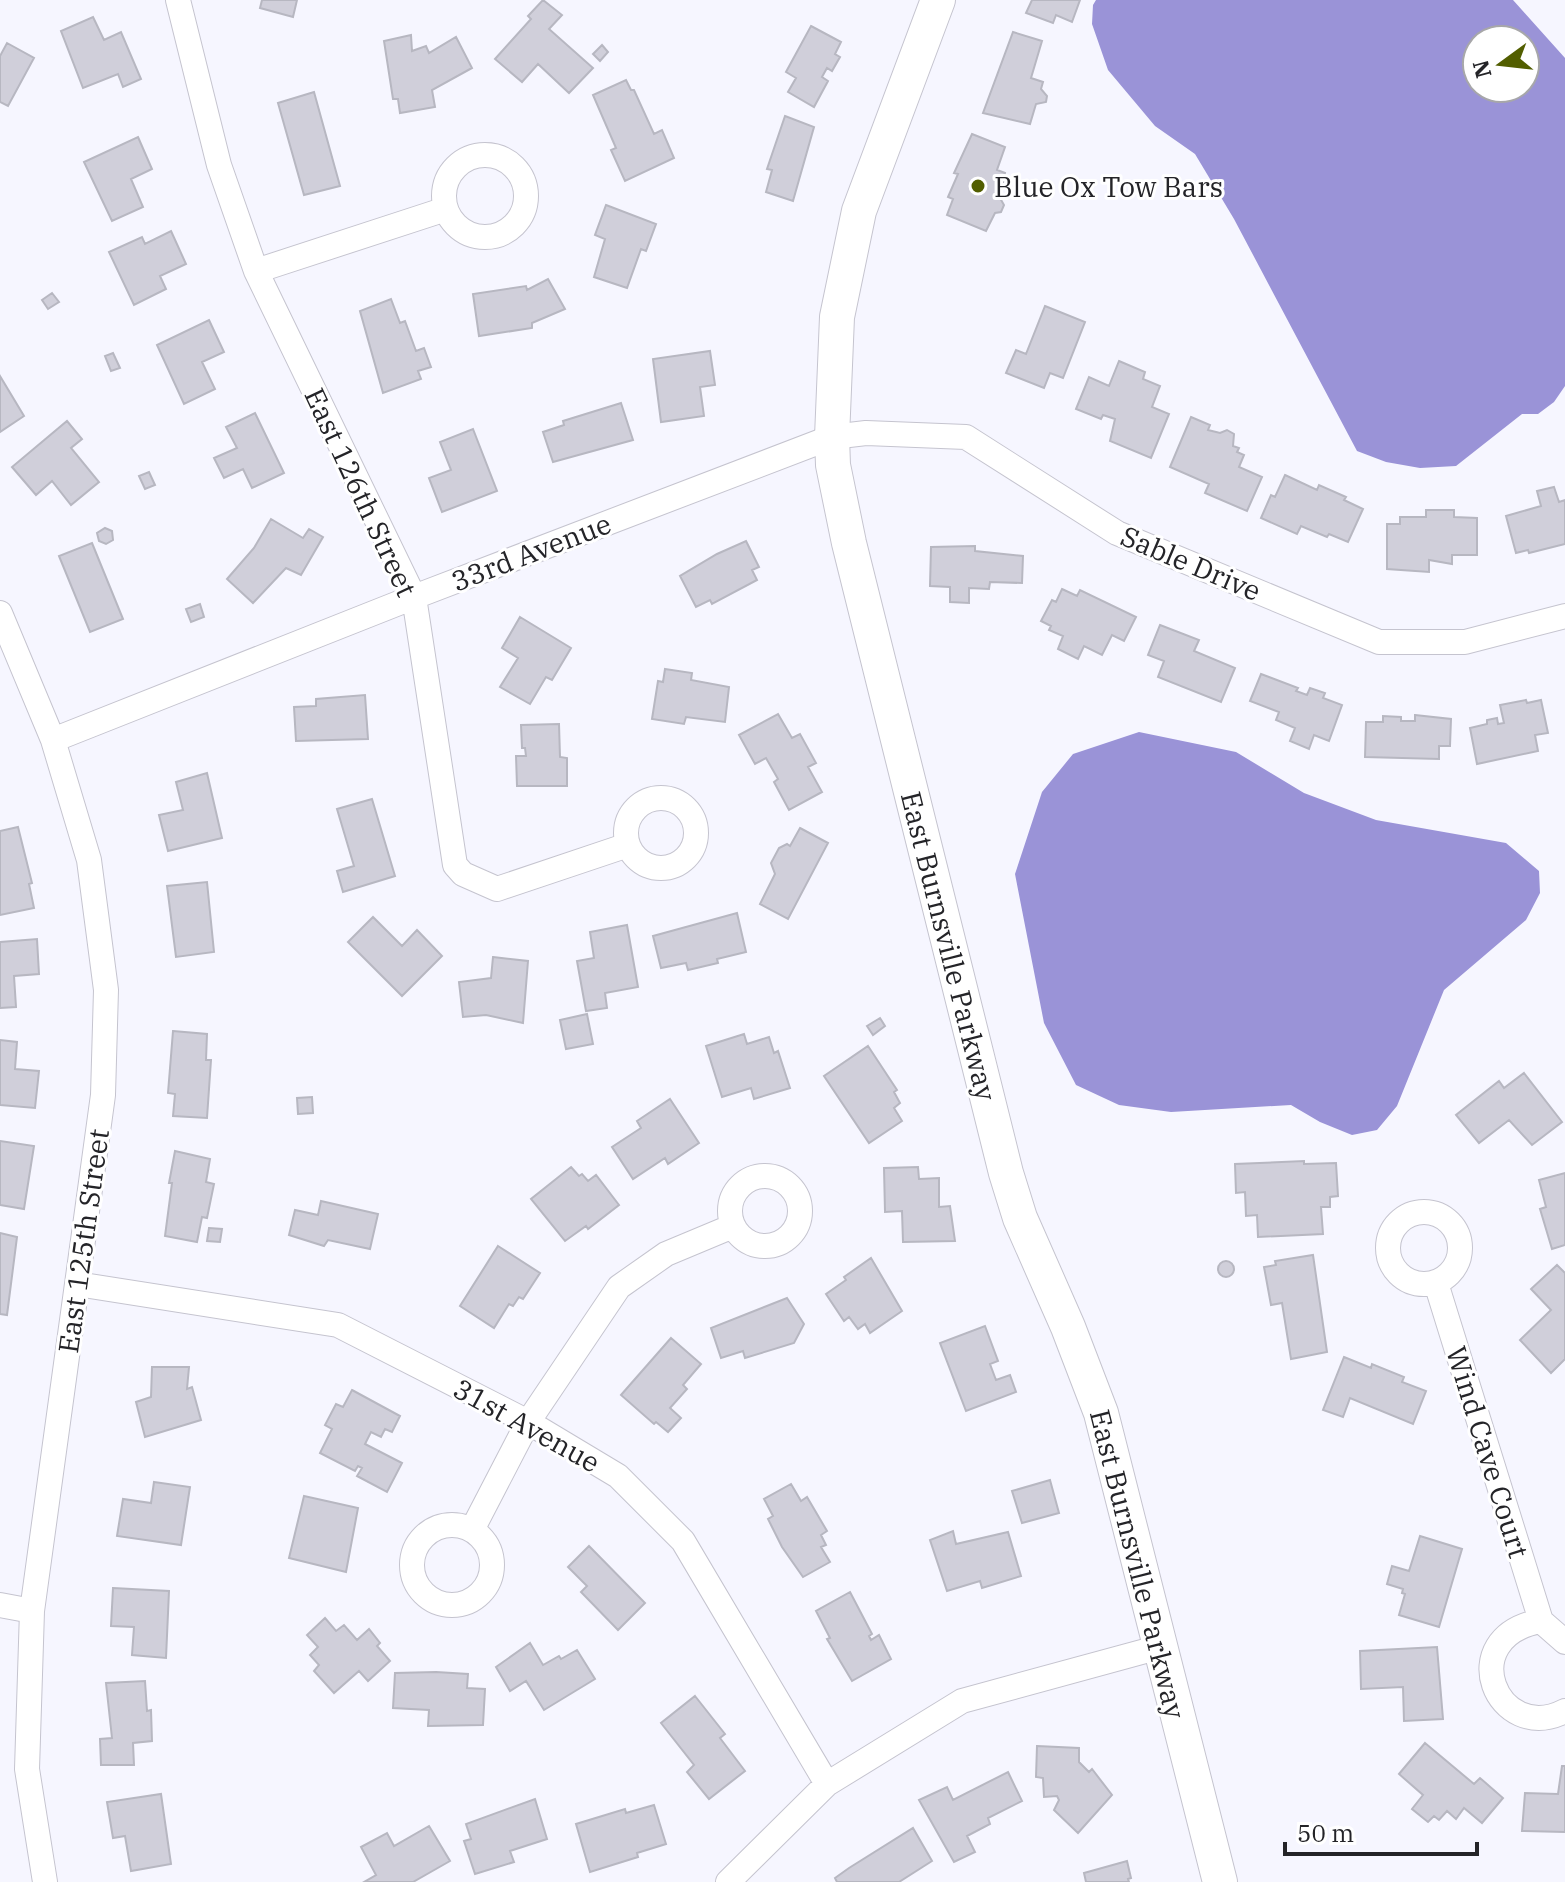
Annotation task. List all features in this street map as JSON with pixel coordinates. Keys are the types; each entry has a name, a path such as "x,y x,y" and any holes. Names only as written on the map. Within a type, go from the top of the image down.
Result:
{"street":[{"name":"East 126th Street","path":"178,0 219,165 256,271 414,597 455,865 463,874 497,889 628,845"},
{"name":"East Burnsville Parkway","path":"938,0 859,211 837,317 833,465 849,543 1006,1173 1029,1240 1096,1399 1220,1882"},
{"path":"256,271 446,209"},
{"name":"Sable Drive","path":"832,437 866,433 966,437 1117,533 1379,642 1465,642 1565,616"},
{"name":"33rd Avenue","path":"53,740 414,597 832,437"},
{"name":"East 125th Street","path":"0,613 53,740 89,860 106,990 103,1095 32,1611 27,1769 45,1882"},
{"path":"472,1530 528,1422 619,1287 666,1254 733,1226"},
{"name":"Wind Cave Court","path":"1436,1283 1541,1621"},
{"name":"31st Avenue","path":"77,1284 338,1325 528,1422 618,1476 683,1541 827,1784"},
{"path":"0,1605 32,1611"},
{"path":"1565,1642 1541,1621 1522,1624 1505,1635 1495,1651 1491,1671 1496,1690 1507,1706 1524,1716 1544,1719 1565,1711"},
{"path":"728,1882 827,1784 962,1701 1160,1647"}],"shaded area":[{"path":"1096,0 1513,0 1535,24 1461,24 1461,104 1541,104 1541,31 1565,58 1565,386 1554,402 1538,414 1522,414 1456,466 1420,468 1386,462 1357,451 1234,219 1195,154 1155,126 1108,70 1092,24"},
{"path":"1139,732 1236,752 1304,793 1376,820 1506,843 1539,871 1540,893 1526,920 1444,990 1397,1106 1377,1130 1352,1135 1320,1122 1291,1105 1171,1112 1119,1105 1076,1085 1044,1023 1015,874 1042,792 1073,754"}],"building":[{"path":"262,0 297,0 293,17 260,8"},
{"path":"543,0 562,15 549,29 593,68 569,93 538,64 522,82 495,59 531,19 528,16"},
{"path":"1032,0 1080,0 1072,22 1056,15 1053,23 1026,13"},
{"path":"93,17 104,40 121,32 141,79 123,87 118,74 83,88 61,31"},
{"path":"811,26 841,42 835,54 840,57 832,71 827,68 822,77 828,81 814,107 788,92 796,78 786,72"},
{"path":"1013,32 1042,41 1031,78 1043,82 1041,89 1047,96 1046,102 1036,104 1030,124 983,113"},
{"path":"411,35 412,51 426,46 429,53 456,37 472,68 432,90 435,107 400,113 398,99 393,99 384,41"},
{"path":"7,43 34,58 8,106 0,102 0,56"},
{"path":"602,45 608,52 600,61 593,54"},
{"path":"626,80 634,90 654,134 662,130 674,158 625,181 611,150 616,148 593,95"},
{"path":"314,92 340,186 304,195 278,103"},
{"path":"785,116 814,127 793,201 766,192 772,170 767,169"},
{"name":"Blue Ox Tow Bars","path":"972,134 1005,147 997,170 1005,173 1000,198 1004,205 1001,212 995,213 986,231 947,215 953,199 948,197 958,174 954,173"},
{"path":"138,137 152,169 131,179 143,207 112,221 84,162"},
{"path":"606,205 656,224 646,251 641,249 627,288 594,277 605,239 595,235"},
{"path":"171,231 186,264 160,276 166,289 134,305 109,252 142,237 145,244"},
{"path":"548,279 565,309 532,323 532,328 479,336 473,294 526,286 527,290"},
{"path":"52,293 59,302 48,309 42,300"},
{"path":"391,299 400,323 405,321 416,351 424,348 431,367 418,371 421,379 383,393 360,311"},
{"path":"1045,306 1085,322 1063,378 1050,373 1044,388 1006,373 1016,350 1026,354"},
{"path":"209,320 224,352 202,362 215,389 184,404 157,345"},
{"path":"710,351 715,385 700,387 704,416 661,422 653,359"},
{"path":"113,353 120,368 111,371 105,356"},
{"path":"1119,361 1145,372 1143,379 1160,386 1152,407 1169,414 1151,458 1110,441 1115,419 1103,415 1101,419 1076,409 1089,377 1109,386"},
{"path":"0,376 24,416 0,432"},
{"path":"621,403 633,440 553,462 543,432 564,425 563,421"},
{"path":"255,413 284,473 252,488 243,469 224,478 214,458 237,448 226,427"},
{"path":"1191,417 1210,425 1208,430 1220,433 1227,430 1234,434 1233,446 1244,455 1239,467 1262,477 1247,511 1205,493 1209,484 1170,467"},
{"path":"67,421 82,439 71,448 99,482 71,505 52,481 36,495 12,467"},
{"path":"473,429 497,491 442,512 429,478 451,470 440,442"},
{"path":"149,472 155,485 145,489 139,476"},
{"path":"1285,475 1317,490 1319,485 1363,509 1348,542 1301,526 1297,534 1261,518 1271,495 1275,497"},
{"path":"1554,487 1559,502 1565,500 1565,544 1516,553 1506,516 1541,506 1537,491"},
{"path":"1426,510 1454,510 1454,517 1477,518 1477,555 1452,555 1452,564 1429,560 1429,572 1387,569 1387,524 1400,524 1400,517 1426,517"},
{"path":"271,519 303,538 309,529 323,537 301,575 286,568 253,603 227,579 254,548"},
{"path":"105,528 112,531 113,540 106,544 99,541 97,533"},
{"path":"746,541 759,567 752,570 757,580 712,604 710,600 696,607 680,576"},
{"path":"92,543 123,619 90,632 59,556"},
{"path":"975,546 975,551 1023,556 1022,583 990,582 989,589 969,588 969,603 950,602 950,587 930,586 931,547"},
{"path":"1062,589 1077,596 1080,590 1136,617 1124,641 1112,635 1102,655 1084,646 1078,659 1058,649 1063,636 1049,630 1051,626 1041,621"},
{"path":"200,604 204,617 191,622 186,609"},
{"path":"520,617 571,648 552,680 546,677 530,704 500,687 518,658 502,648"},
{"path":"1160,625 1199,640 1194,651 1235,668 1221,702 1158,677 1164,661 1148,655"},
{"path":"665,669 692,673 691,680 729,687 725,722 686,717 684,724 652,719 658,681 663,682"},
{"path":"1261,674 1298,688 1296,691 1307,695 1310,688 1325,693 1323,698 1342,705 1329,741 1314,735 1309,749 1290,741 1295,728 1276,720 1279,712 1250,701"},
{"path":"365,695 368,739 296,741 294,707 316,706 316,699"},
{"path":"1526,700 1527,703 1541,700 1548,733 1535,735 1538,751 1477,764 1470,728 1497,718 1498,724 1504,723 1500,705"},
{"path":"778,714 792,738 800,734 816,763 808,767 822,792 789,810 774,782 778,779 766,758 755,764 739,735"},
{"path":"1415,715 1451,719 1450,746 1439,746 1439,759 1365,757 1366,722 1383,722 1383,716 1415,721"},
{"path":"559,724 560,757 567,758 567,786 517,786 516,756 526,756 525,748 522,748 521,725"},
{"path":"207,773 222,838 168,851 159,815 183,810 176,782"},
{"path":"372,799 395,876 343,892 337,871 354,866 337,809"},
{"path":"18,827 32,883 29,884 34,908 0,915 0,831"},
{"path":"800,828 828,843 788,919 760,904 775,874 771,863 779,848 787,844 790,846"},
{"path":"207,882 214,952 176,957 167,886"},
{"path":"737,913 746,952 688,970 686,963 661,968 653,936"},
{"path":"373,917 402,946 417,930 442,956 402,996 348,942"},
{"path":"627,925 638,987 605,993 607,1008 586,1011 577,961 594,958 590,932"},
{"path":"37,939 39,974 14,976 16,1007 0,1008 0,942"},
{"path":"493,957 528,961 523,1023 486,1015 463,1017 459,982 491,978"},
{"path":"587,1014 593,1044 566,1049 560,1020"},
{"path":"880,1018 885,1026 873,1035 867,1026"},
{"path":"173,1031 207,1034 206,1060 211,1060 207,1118 173,1116 175,1094 168,1093"},
{"path":"744,1034 747,1044 769,1037 774,1053 778,1051 790,1088 754,1099 751,1088 722,1097 706,1046"},
{"path":"0,1040 17,1042 15,1069 39,1071 35,1108 0,1105"},
{"path":"868,1046 897,1090 894,1092 900,1103 894,1108 902,1121 869,1143 824,1076"},
{"path":"1524,1073 1562,1122 1532,1145 1509,1120 1479,1143 1456,1115 1499,1081 1504,1088"},
{"path":"312,1097 313,1113 298,1114 297,1098"},
{"path":"670,1099 699,1143 668,1164 665,1158 633,1179 612,1147 641,1128 637,1121"},
{"path":"0,1141 34,1146 24,1209 0,1205"},
{"path":"175,1151 210,1159 206,1182 214,1184 207,1218 202,1217 197,1242 165,1236"},
{"path":"1304,1161 1304,1164 1336,1163 1338,1196 1330,1197 1330,1207 1321,1207 1323,1234 1258,1237 1257,1215 1246,1216 1245,1192 1236,1193 1235,1164"},
{"path":"571,1167 588,1181 596,1175 619,1205 588,1229 586,1226 565,1241 531,1199"},
{"path":"918,1167 919,1179 939,1178 939,1207 950,1206 955,1241 903,1242 902,1211 885,1212 884,1168"},
{"path":"1565,1173 1565,1245 1552,1249 1540,1209 1546,1207 1539,1180"},
{"path":"321,1201 378,1214 370,1249 328,1240 324,1246 289,1235 295,1210 318,1215"},
{"path":"209,1228 222,1229 220,1242 207,1241"},
{"path":"0,1233 17,1237 7,1315 0,1314"},
{"path":"498,1246 540,1273 523,1299 519,1297 513,1306 509,1304 494,1328 460,1306"},
{"path":"1313,1255 1327,1352 1291,1359 1282,1303 1271,1305 1264,1267 1276,1265 1275,1261"},
{"path":"871,1258 902,1311 870,1333 865,1324 858,1329 849,1317 844,1321 826,1294"},
{"path":"1223,1261 1229,1261 1234,1269 1232,1275 1223,1277 1218,1272 1218,1266"},
{"path":"1557,1265 1565,1273 1565,1359 1551,1373 1520,1340 1551,1310 1531,1289"},
{"path":"787,1298 804,1324 794,1343 745,1358 743,1351 721,1358 711,1328"},
{"path":"985,1326 998,1361 990,1364 996,1380 1010,1375 1016,1392 966,1411 940,1343"},
{"path":"671,1338 701,1364 683,1385 687,1389 670,1408 681,1418 668,1432 621,1395"},
{"path":"1344,1357 1404,1377 1402,1382 1426,1391 1413,1424 1350,1398 1343,1417 1323,1410"},
{"path":"152,1367 189,1367 187,1389 192,1387 201,1420 145,1437 136,1402 151,1397"},
{"path":"352,1390 400,1416 392,1432 385,1429 381,1437 371,1432 365,1444 402,1463 387,1492 357,1476 362,1468 358,1466 355,1471 320,1453 332,1429 325,1425 336,1404 343,1407"},
{"path":"1050,1480 1059,1513 1022,1523 1012,1491"},
{"path":"154,1482 190,1487 181,1545 117,1536 123,1499 151,1503"},
{"path":"791,1484 801,1501 807,1497 827,1531 821,1535 826,1545 821,1547 830,1562 803,1577 782,1547 768,1519 773,1516 764,1499"},
{"path":"304,1496 358,1508 346,1572 289,1558"},
{"path":"953,1531 956,1544 1008,1532 1021,1576 982,1588 980,1581 947,1591 930,1540"},
{"path":"1420,1536 1462,1549 1439,1627 1399,1615 1405,1594 1402,1593 1403,1589 1387,1584 1392,1566 1409,1571"},
{"path":"589,1546 645,1603 618,1630 581,1592 587,1586 568,1567"},
{"path":"113,1588 169,1591 166,1658 132,1655 134,1627 111,1626"},
{"path":"850,1592 872,1634 869,1636 871,1640 879,1635 891,1659 852,1681 827,1639 830,1638 816,1611"},
{"path":"325,1618 336,1631 344,1625 357,1640 369,1629 380,1643 377,1646 390,1661 368,1681 359,1671 334,1693 314,1671 319,1665 310,1655 318,1647 307,1635"},
{"path":"530,1643 543,1665 577,1650 595,1679 544,1710 526,1681 510,1691 496,1667"},
{"path":"1437,1647 1443,1719 1404,1721 1403,1687 1361,1689 1360,1651"},
{"path":"395,1673 468,1674 467,1688 485,1689 483,1725 428,1726 429,1710 393,1708"},
{"path":"145,1681 147,1711 151,1710 152,1741 133,1743 134,1765 101,1765 100,1739 112,1738 106,1683"},
{"path":"695,1696 725,1734 720,1738 745,1771 709,1799 687,1772 694,1765 661,1723"},
{"path":"1425,1743 1474,1784 1480,1778 1503,1798 1482,1823 1464,1808 1456,1819 1447,1811 1439,1820 1434,1816 1428,1822 1412,1809 1423,1795 1399,1774"},
{"path":"1037,1746 1079,1748 1079,1762 1089,1772 1092,1769 1112,1795 1078,1833 1054,1810 1059,1800 1057,1796 1044,1797 1043,1778 1036,1777"},
{"path":"1562,1766 1565,1766 1565,1832 1522,1831 1525,1793 1558,1794"},
{"path":"1008,1772 1022,1801 988,1818 990,1824 967,1836 975,1852 954,1862 919,1800 947,1787 953,1800"},
{"path":"161,1794 171,1864 131,1871 125,1836 113,1838 107,1802"},
{"path":"535,1799 547,1839 510,1851 514,1862 475,1874 464,1841 471,1839 466,1824"},
{"path":"654,1805 666,1844 637,1853 638,1857 590,1872 576,1824 625,1809 626,1813"},
{"path":"429,1826 450,1861 413,1882 364,1882 376,1875 361,1847 387,1833 394,1846"},
{"path":"913,1828 932,1861 899,1882 837,1882 835,1878 849,1868"},
{"path":"1127,1861 1129,1882 1086,1882 1084,1873"}],"place":[{"name":"Blue Ox Tow Bars","path":"978,186"}]}
